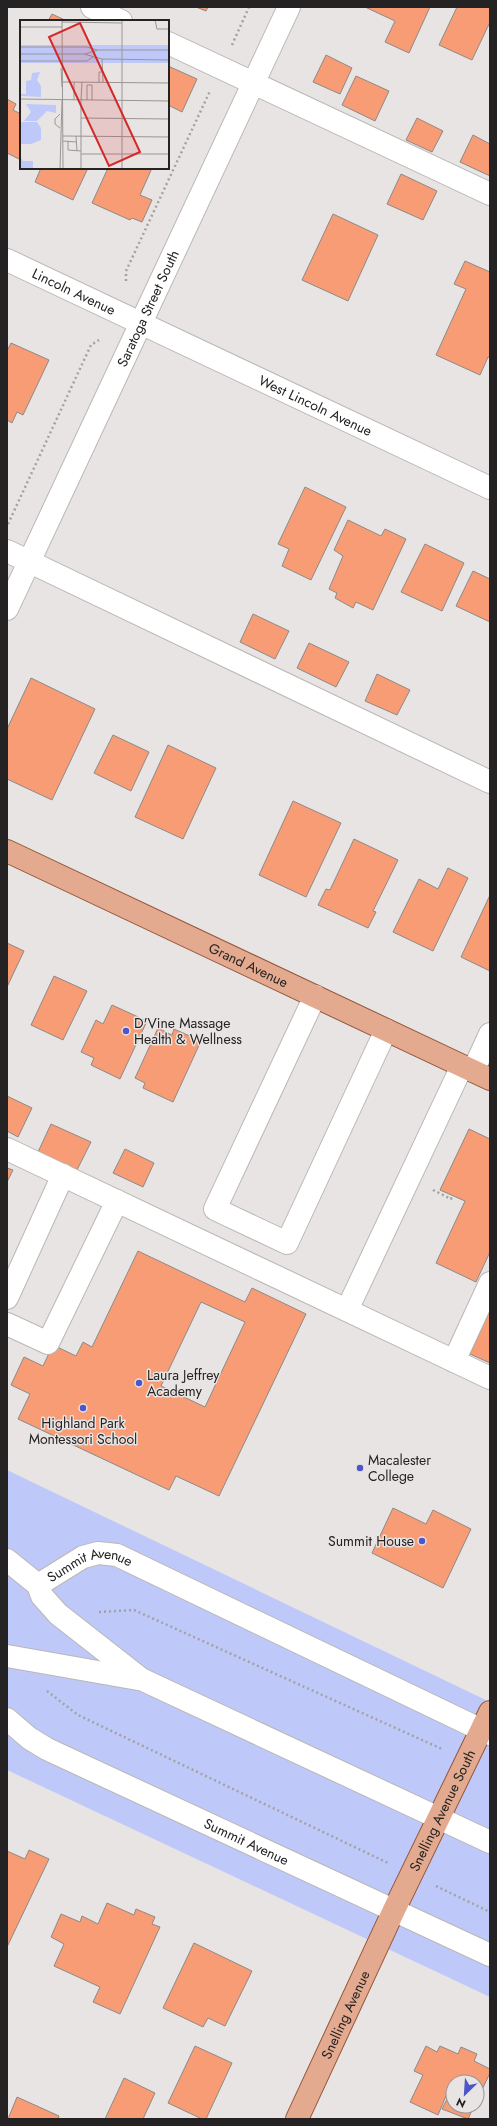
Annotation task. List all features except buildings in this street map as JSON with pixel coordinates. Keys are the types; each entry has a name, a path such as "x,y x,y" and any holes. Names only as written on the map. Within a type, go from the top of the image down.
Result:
{"main road":[{"name":"Grand Avenue","path":"7,851 475,1072"},
{"name":"Snelling Avenue South","path":"394,1910 467,1760 487,1725"},
{"name":"Snelling Avenue","path":"297,2119 394,1910"}],"street":[{"path":"92,7 119,20"},
{"name":"Saratoga Street South","path":"7,609 289,7"},
{"path":"169,43 490,194"},
{"name":"Lincoln Avenue","path":"7,260 141,323"},
{"name":"West Lincoln Avenue","path":"141,323 490,488"},
{"path":"7,551 490,782"},
{"path":"315,996 215,1209 287,1243 386,1030"},
{"path":"347,1310 475,1072 490,1034"},
{"path":"7,1149 490,1378"},
{"path":"7,1298 63,1175"},
{"path":"7,1324 48,1344 117,1201"},
{"path":"454,1361 490,1283"},
{"name":"Summit Avenue","path":"38,1585 82,1557 98,1553 117,1555 487,1725"},
{"name":"Summit Avenue","path":"7,1560 38,1585 42,1596 58,1614 141,1679 490,1842"},
{"name":"Summit Avenue","path":"7,1656 141,1679"},
{"name":"Summit Avenue","path":"7,1719 29,1738 47,1749 490,1956"}],"path":[{"path":"126,281 126,271 249,7"},
{"path":"7,526 91,345 99,340"},
{"path":"439,1192 451,1199 452,1196"},
{"path":"92,1610 99,1612 134,1610 467,1760"},
{"path":"42,1688 78,1716 490,1912"}],"shaded area":[{"path":"7,1470 490,1702 490,1997 7,1770"}],"place":[{"name":"D'Vine Massage Health & Wellness","path":"126,1031"},
{"name":"Laura Jeffrey Academy","path":"139,1383"},
{"name":"Highland Park Montessori School","path":"83,1408"},
{"name":"Macalester College","path":"360,1468"},
{"name":"Summit House","path":"422,1541"}]}
